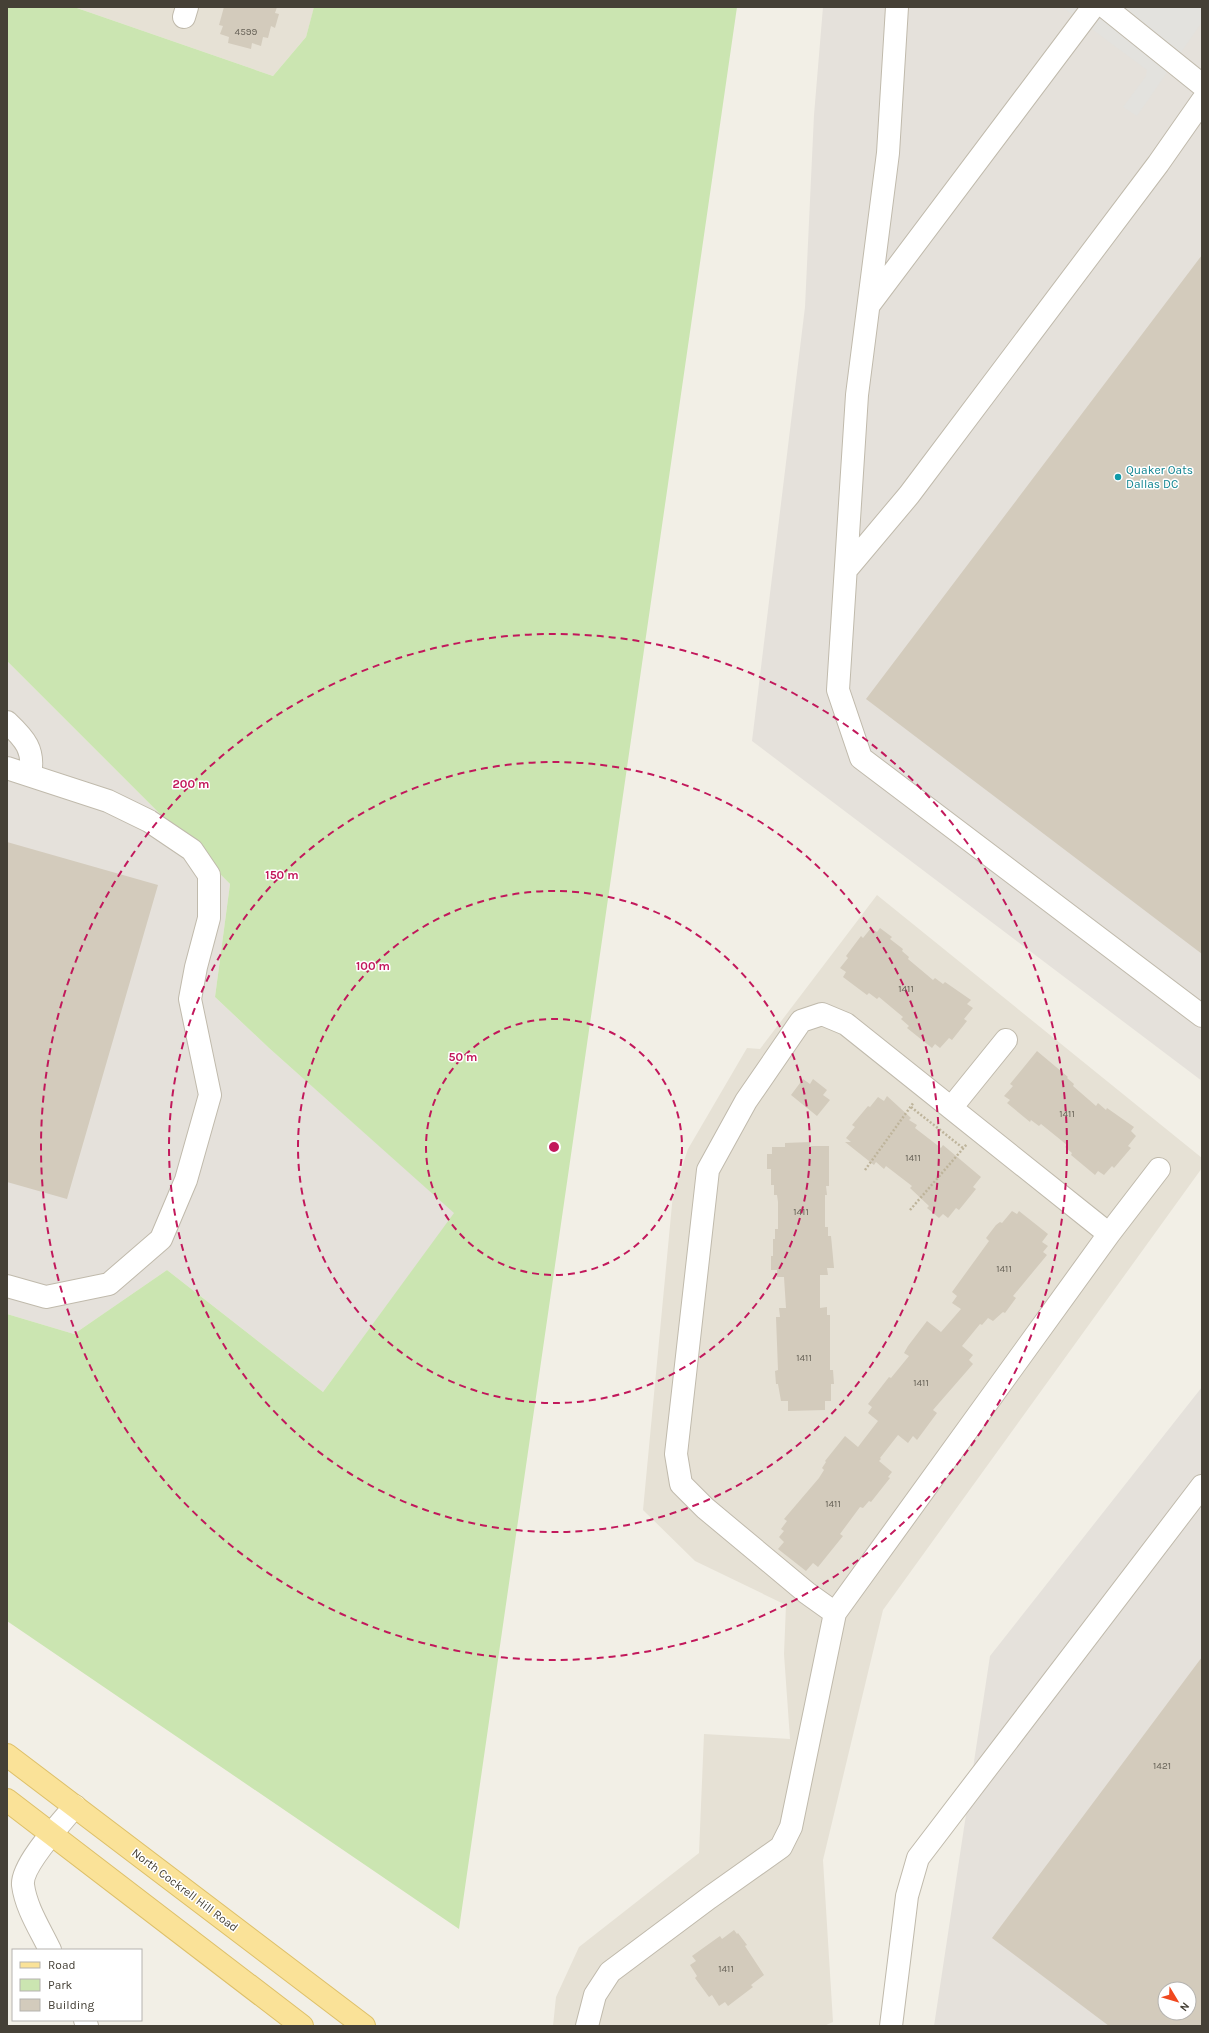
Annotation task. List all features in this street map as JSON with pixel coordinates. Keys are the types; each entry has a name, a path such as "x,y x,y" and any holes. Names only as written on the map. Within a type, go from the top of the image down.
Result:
{"main road":[{"name":"North Cockrell Hill Road","path":"7,1755 364,2026"},
{"path":"7,1800 302,2026"}],"lane":[{"path":"897,7 888,153 857,395 838,690 861,758 1202,1016"},
{"path":"868,306 1093,7"},
{"path":"1105,7 1202,86"},
{"path":"846,570 910,495 1158,164 1202,101"},
{"path":"7,722 24,738 33,761 30,775"},
{"path":"7,768 108,801 149,821 192,850 209,875 209,918 196,966 190,999 210,1095 186,1180 161,1239 109,1284 46,1297 7,1286"},
{"path":"835,1613 789,1578 704,1508 681,1484 676,1454 708,1170 746,1101 801,1021 822,1014 846,1024 1109,1234"},
{"path":"951,1108 1006,1040"},
{"path":"587,2026 595,1995 610,1972 709,1898 773,1854 787,1839 791,1828 835,1613 1109,1234 1159,1169"},
{"path":"891,2026 907,1896 918,1858 1202,1486"},
{"path":"50,1949 27,1903 23,1883 28,1867 75,1806"}],"path":[{"path":"865,1170 925,1087"},
{"path":"911,1107 963,1148"},
{"path":"910,1210 979,1130"}],"shaded area":[{"path":"74,7 314,8 306,37 273,76"},
{"path":"823,7 1202,7 1202,1081 752,741 805,307 814,115"},
{"path":"1062,7 1202,7 1202,22 1137,116 1123,107 1146,76 1147,70"},
{"path":"7,661 230,884 215,997 269,1048 455,1213 323,1392 167,1270 74,1334 7,1314"},
{"path":"877,895 1202,1158 1202,1168 883,1610 823,1860 833,2022 824,2026 553,2026 556,1997 579,1947 699,1853 704,1734 790,1739 784,1654 786,1605 695,1561 643,1510 673,1194 688,1149 747,1048 760,1049"},
{"path":"1202,1387 1202,2026 934,2026 990,1656"}],"green space":[{"path":"7,7 74,7 273,76 306,37 314,7 737,7 459,1929 7,1621 7,1314 74,1334 167,1270 323,1392 454,1213 269,1048 215,997 230,884 7,661"}],"building":[{"path":"224,7 277,7 275,13 279,14 275,28 271,26 268,38 263,37 261,46 252,43 251,49 228,43 229,37 220,34 223,26 219,25"},
{"name":"Quaker Oats Dallas DC","path":"1202,255 1202,954 866,699"},
{"path":"7,842 158,885 67,1199 7,1182"},
{"path":"871,928 877,932 880,928 892,937 890,939 903,949 902,951 909,957 908,959 933,980 935,978 943,984 945,982 971,1000 967,1004 973,1008 964,1019 967,1021 952,1040 949,1038 940,1048 935,1044 932,1048 907,1028 909,1026 901,1019 903,1017 879,997 877,999 869,993 867,995 843,977 846,972 840,968 848,958 846,956 861,936 863,938"},
{"path":"1037,1051 1068,1077 1067,1078 1074,1084 1073,1086 1096,1106 1098,1103 1106,1110 1107,1108 1134,1127 1131,1131 1136,1136 1128,1146 1131,1148 1114,1168 1112,1166 1104,1175 1098,1171 1095,1175 1071,1155 1072,1153 1065,1147 1067,1145 1041,1124 1039,1126 1031,1120 1030,1122 1007,1103 1010,1100 1004,1096 1013,1086 1010,1084"},
{"path":"803,1079 810,1084 813,1079 827,1090 823,1095 830,1100 817,1116 791,1095"},
{"path":"887,1096 911,1118 909,1120 917,1125 915,1128 941,1148 943,1145 981,1177 973,1187 976,1189 959,1210 956,1208 948,1218 943,1214 939,1218 927,1208 929,1206 910,1188 912,1186 886,1166 884,1169 876,1162 874,1165 845,1142 851,1142 846,1138 855,1127 852,1125 868,1106 870,1107 878,1097 884,1101"},
{"path":"810,1142 810,1146 829,1146 829,1186 826,1186 827,1195 825,1195 825,1227 828,1227 828,1236 831,1236 834,1268 827,1268 828,1275 820,1275 820,1308 827,1307 827,1315 830,1315 830,1370 833,1370 834,1384 831,1384 831,1401 825,1401 825,1410 788,1411 788,1401 781,1401 778,1384 776,1384 775,1371 778,1370 776,1317 780,1317 779,1308 786,1308 784,1277 777,1277 777,1270 771,1270 773,1239 775,1239 775,1229 778,1229 778,1202 777,1195 774,1195 774,1185 771,1185 771,1169 767,1169 767,1154 772,1154 772,1147 785,1147 785,1143"},
{"path":"1012,1211 1017,1214 1019,1211 1048,1234 1042,1242 1048,1246 1043,1252 1047,1255 1013,1296 1016,1298 1005,1313 1003,1312 993,1321 988,1318 982,1325 980,1324 962,1346 973,1355 969,1360 973,1364 933,1410 937,1413 917,1440 913,1436 908,1443 898,1435 879,1461 892,1472 888,1477 890,1478 871,1502 869,1501 863,1508 860,1507 840,1534 843,1536 818,1567 813,1563 806,1571 778,1549 784,1542 779,1537 784,1531 781,1529 787,1521 784,1519 819,1478 824,1470 822,1468 826,1462 825,1461 845,1436 858,1447 878,1421 868,1413 872,1407 868,1404 889,1377 891,1378 909,1356 904,1353 927,1321 941,1332 961,1309 952,1303 957,1296 952,1292 989,1241 986,1238 996,1225 1000,1222 1002,1223"},
{"path":"1202,1657 1202,2026 1109,2026 992,1938"},
{"path":"734,1930 747,1945 745,1946 764,1975 751,1985 753,1987 728,2006 725,2002 719,2006 712,1995 709,1997 695,1978 697,1976 690,1965 696,1961 692,1956 720,1936 722,1939"}],"place":[{"name":"Quaker Oats Dallas DC","path":"1118,477"}]}
